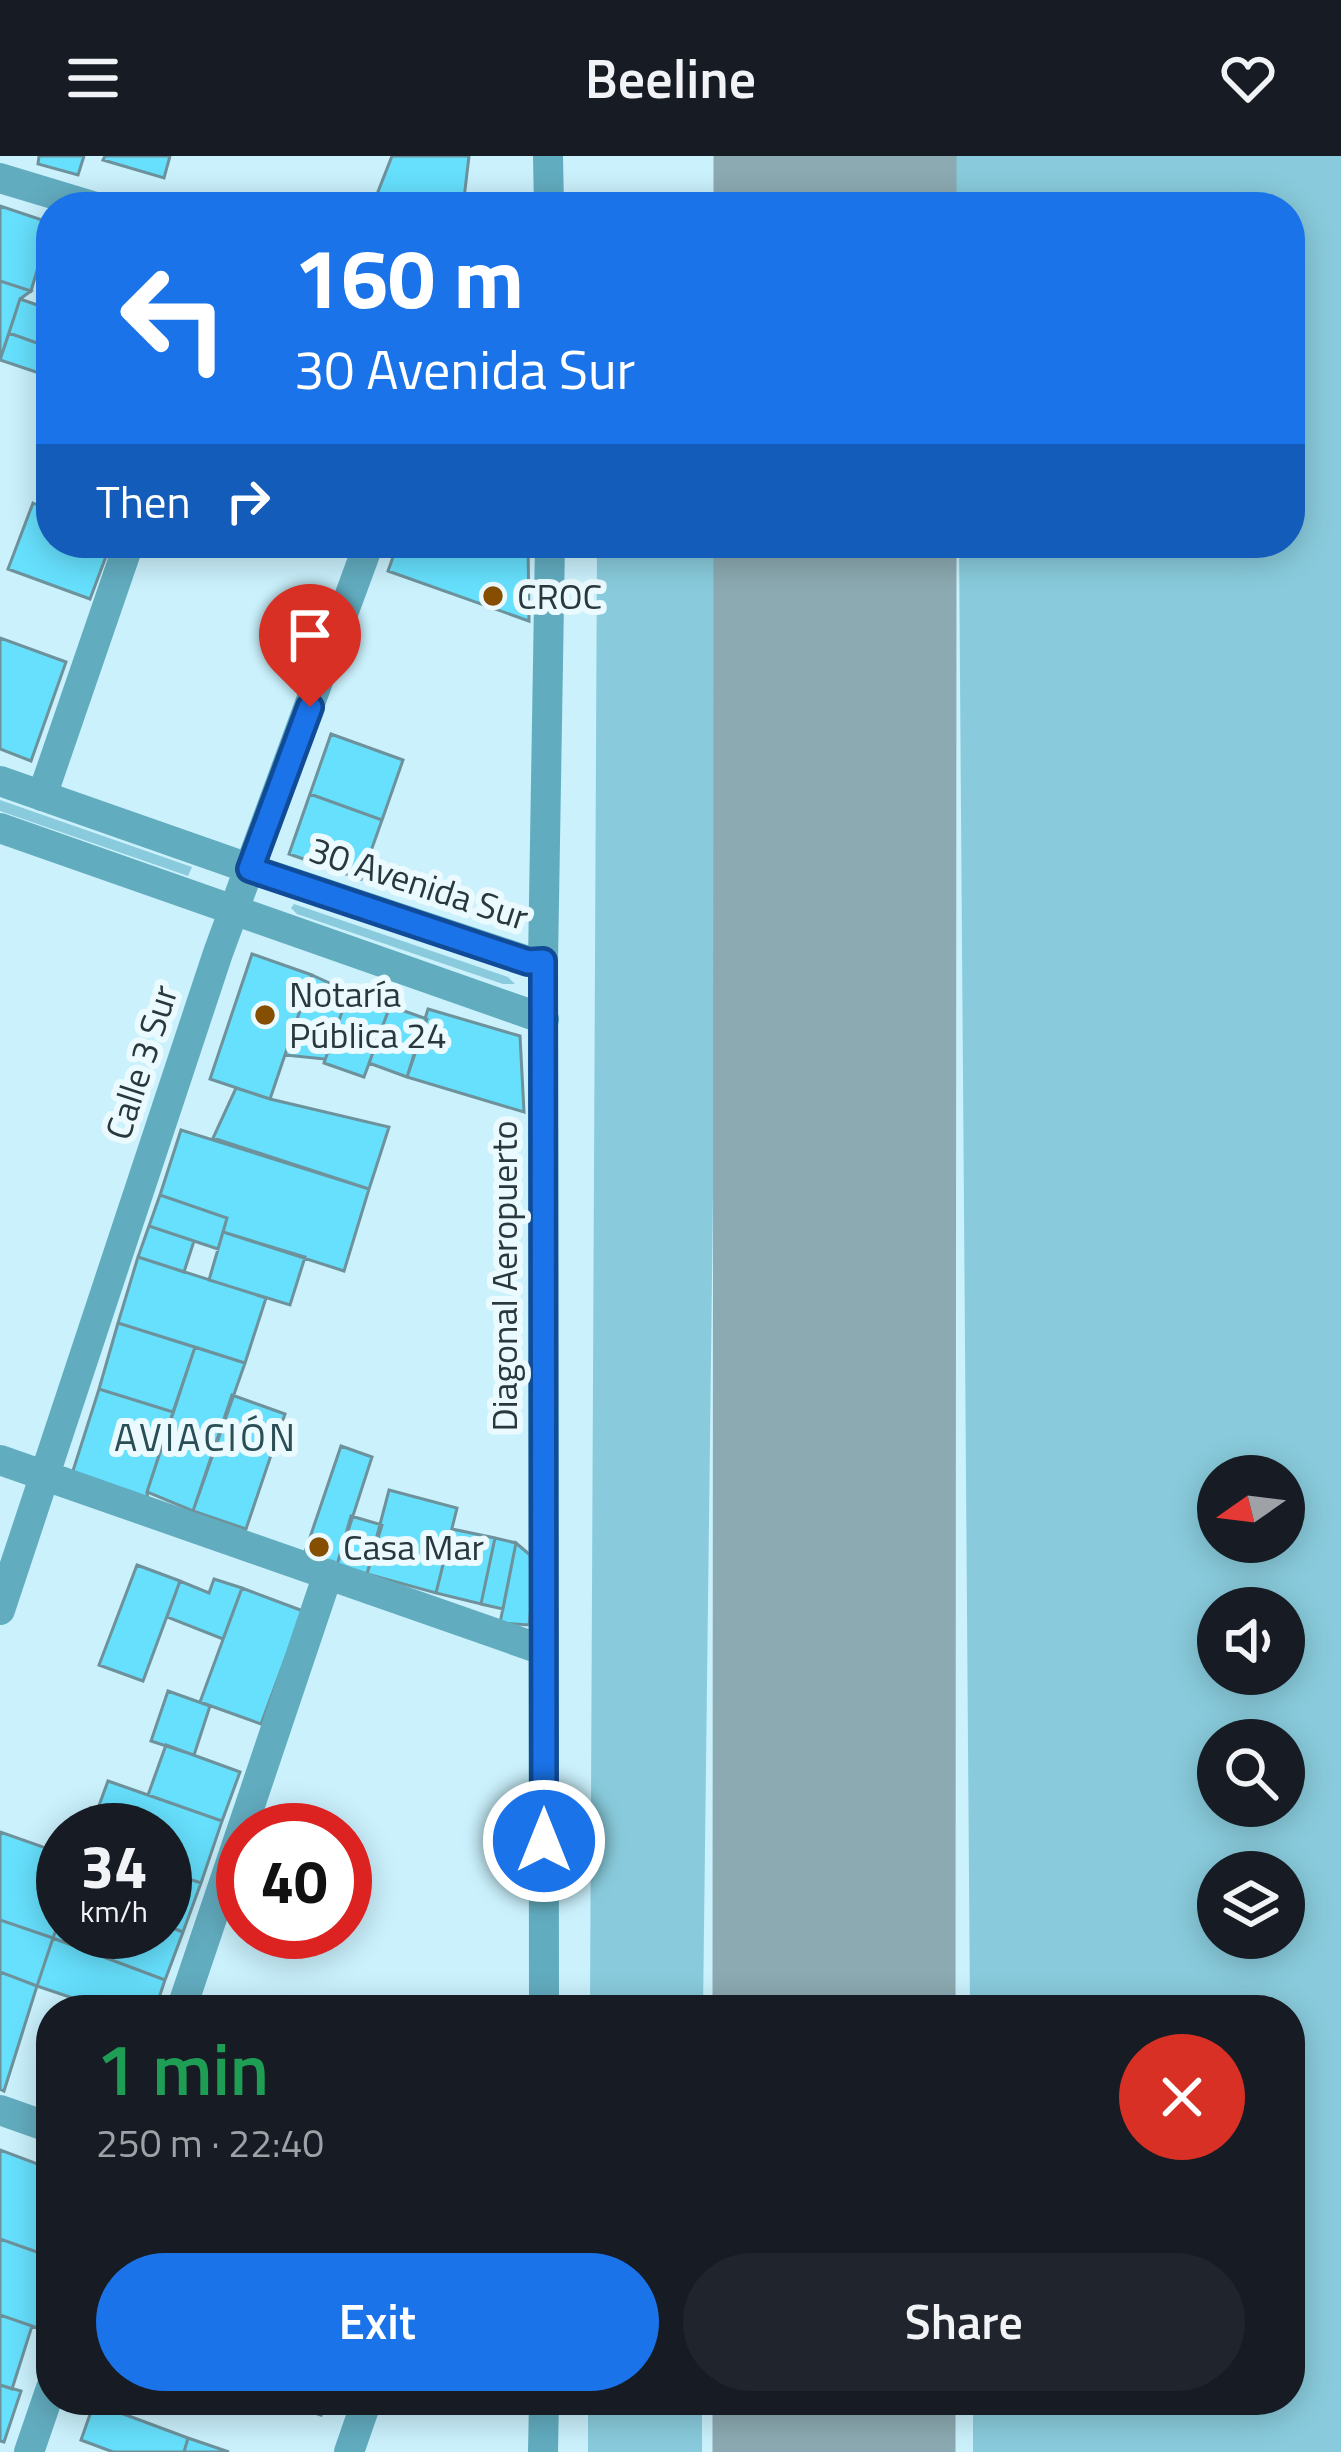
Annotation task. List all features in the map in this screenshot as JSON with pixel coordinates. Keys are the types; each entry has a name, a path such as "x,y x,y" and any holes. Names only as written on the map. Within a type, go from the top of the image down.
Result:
{"street":[{"path":"548,156 549,192"},
{"path":"0,178 46,192"},
{"path":"42,796 124,558"},
{"name":"Calle 3 Sur","path":"0,1610 211,976 364,558"},
{"name":"Diagonal Aeropuerto","path":"544,1995 543,961 550,558"},
{"name":"30 Avenida Sur","path":"0,781 528,962 543,961"},
{"path":"0,828 544,1019"},
{"path":"0,1460 543,1650"},
{"path":"186,1995 328,1574"},
{"path":"0,2110 36,2123"},
{"path":"29,2452 42,2415"},
{"path":"349,2452 362,2415"},
{"path":"543,2452 544,2415"}],"shaded area":[{"path":"956,156 1341,156 1341,2452 973,2452 973,2415 1305,2415 1305,1995 970,1995 959,558 1305,558 1305,192 956,192"},
{"path":"597,558 721,558 703,1995 590,1995"},
{"path":"0,800 192,867 188,876 0,811"},
{"path":"294,904 508,977 515,984 503,984 297,914 291,908"},
{"path":"588,2415 702,2415 702,2452 588,2452"}],"building":[{"path":"39,156 84,156 78,175 38,164"},
{"path":"105,156 170,156 164,178 103,160"},
{"path":"392,156 469,156 465,192 378,192"},
{"path":"0,206 36,218 36,274 31,291 0,281"},
{"path":"0,281 31,291 20,299 0,360"},
{"path":"20,299 36,305 36,343 9,333"},
{"path":"9,333 36,343 36,372 0,360"},
{"path":"33,503 36,558 105,558 90,599 8,569"},
{"name":"CROC","path":"393,558 528,558 529,621 388,571"},
{"path":"0,638 66,662 31,761 0,749"},
{"path":"331,734 403,760 382,820 310,794"},
{"path":"310,794 382,820 361,879 289,854"},
{"name":"Notaría Pública 24","path":"252,954 312,975 270,1099 210,1079"},
{"path":"312,975 349,992 324,1063 325,1059 285,1055"},
{"path":"349,992 390,1006 364,1077 324,1063"},
{"path":"390,1006 427,1019 407,1077 369,1063"},
{"path":"428,1009 520,1036 524,1112 407,1077"},
{"path":"236,1088 389,1127 369,1189 213,1138"},
{"path":"181,1130 369,1189 344,1271 223,1232 227,1218 160,1195"},
{"path":"160,1195 227,1218 218,1249 149,1226"},
{"path":"149,1226 194,1241 184,1272 138,1257"},
{"path":"223,1232 305,1257 290,1305 209,1280"},
{"path":"138,1257 266,1298 245,1363 118,1323"},
{"path":"118,1323 195,1347 173,1412 99,1389"},
{"path":"195,1347 245,1363 193,1511 147,1492"},
{"path":"99,1389 173,1412 147,1492 148,1502 71,1477"},
{"path":"232,1395 285,1414 246,1529 193,1511"},
{"path":"341,1446 372,1457 337,1565 304,1555"},
{"path":"389,1490 457,1508 436,1593 367,1574"},
{"path":"351,1516 382,1525 367,1574 337,1565"},
{"path":"452,1529 495,1538 481,1604 436,1593"},
{"path":"495,1538 516,1543 503,1609 481,1604"},
{"path":"516,1543 536,1560 529,1625 500,1623"},
{"path":"137,1565 180,1581 143,1681 99,1665"},
{"path":"214,1579 242,1588 223,1639 167,1617 180,1581 209,1593"},
{"path":"242,1588 303,1611 261,1724 200,1702"},
{"path":"168,1691 210,1706 194,1755 151,1741"},
{"path":"166,1745 240,1772 229,1803 216,1803 216,1819 192,1810 192,1803 171,1803 148,1795"},
{"path":"108,1781 171,1803 100,1803"},
{"path":"192,1810 216,1819 216,1839 201,1883 192,1880"},
{"path":"0,1832 36,1845 36,1932 0,1920"},
{"path":"192,1880 201,1883 192,1908"},
{"path":"0,1920 36,1932 36,1959 46,1959 37,1986 0,1972"},
{"path":"46,1959 109,1959 165,1980 160,1995 64,1995 37,1986"},
{"path":"109,1959 173,1959 165,1980"},
{"path":"0,1972 37,1986 4,2091 0,2089"},
{"path":"0,2150 36,2163 36,2252 0,2239"},
{"path":"0,2239 36,2252 36,2327 0,2315"},
{"path":"0,2315 32,2326 12,2389 0,2385"},
{"path":"0,2385 21,2391 4,2442 0,2441"},
{"path":"90,2415 126,2415 188,2438 184,2452 113,2452 81,2440"},
{"path":"188,2438 229,2452 184,2452"}],"runway":[{"path":"835,156 835,192"},
{"path":"834,1995 835,558"},
{"path":"834,2415 834,2452"}],"place":[{"name":"CROC","path":"493,596"},
{"name":"Notaría Pública 24","path":"265,1015"},
{"name":"Casa Mar","path":"319,1547"}],"district":[{"name":"AVIACIÓN","path":"206,1437"}],"route":[{"path":"310,707 250,869 528,962 543,961 544,1841"}]}
